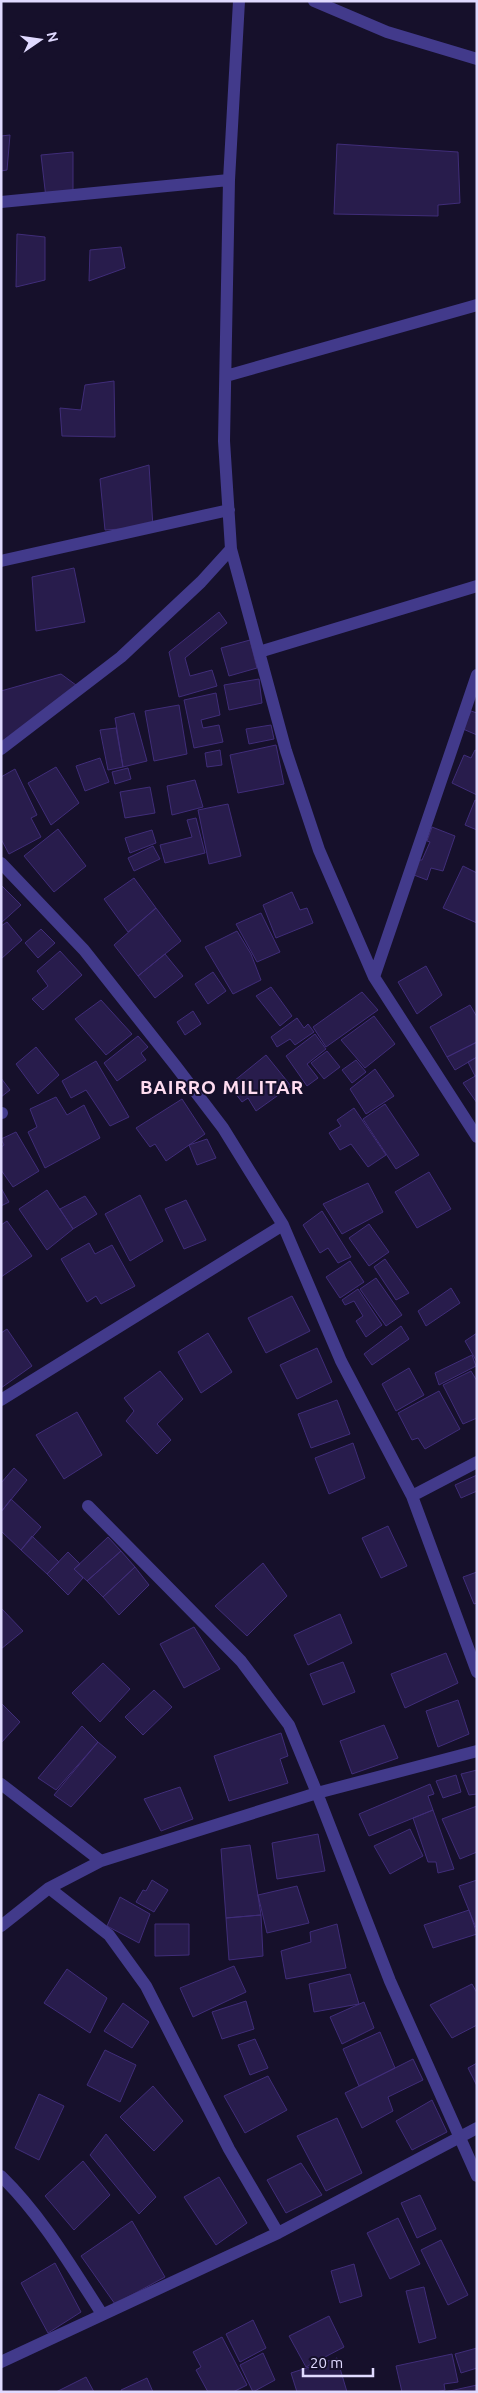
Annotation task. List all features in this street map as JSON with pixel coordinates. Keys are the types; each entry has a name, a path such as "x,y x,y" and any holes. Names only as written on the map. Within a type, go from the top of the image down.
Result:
{"street":[{"path":"239,1 228,180 224,441 231,549 286,751 319,850 374,977 477,1137"},
{"path":"314,1 387,32 477,58"},
{"path":"1,202 228,180"},
{"path":"226,376 477,305"},
{"path":"1,561 229,510"},
{"path":"1,749 121,657 201,582 231,549"},
{"path":"259,652 477,586"},
{"path":"374,977 477,675"},
{"path":"1,862 84,950 175,1065 223,1128 283,1225 341,1361 412,1496 477,1672"},
{"path":"1,1400 283,1225"},
{"path":"412,1496 477,1462"},
{"path":"88,1506 241,1661 288,1725 317,1793 390,1981 477,2176"},
{"path":"1,1926 49,1888 101,1861 317,1793 477,1751"},
{"path":"1,1784 101,1861"},
{"path":"49,1888 109,1935 146,1986 229,2149 278,2233"},
{"path":"1,2362 278,2233 356,2193 458,2136 477,2128"},
{"path":"1,2176 23,2197 47,2229 102,2314"}],"building":[{"path":"10,135 7,170 1,171 1,136"},
{"path":"337,144 458,152 460,203 438,205 438,216 334,214"},
{"path":"73,152 73,195 46,198 41,155"},
{"path":"17,234 45,237 45,280 16,287"},
{"path":"121,247 125,268 89,281 90,250"},
{"path":"114,381 115,437 62,436 60,408 81,410 85,385"},
{"path":"149,465 153,527 105,530 100,479"},
{"path":"74,568 85,622 36,631 32,577"},
{"path":"219,612 227,623 185,658 190,676 212,670 217,686 179,697 169,652"},
{"path":"250,640 257,668 229,676 221,648"},
{"path":"61,674 80,688 1,742 1,691"},
{"path":"259,679 262,703 229,710 224,685"},
{"path":"216,693 220,715 201,720 203,728 219,725 223,742 194,748 184,700"},
{"path":"179,705 187,754 154,761 145,711"},
{"path":"471,711 477,713 477,735 463,729"},
{"path":"134,713 147,761 123,767 115,718"},
{"path":"271,725 274,739 249,744 246,729"},
{"path":"116,728 123,767 108,770 100,730"},
{"path":"276,745 284,784 238,793 230,755"},
{"path":"220,750 222,765 207,767 205,753"},
{"path":"475,750 477,751 477,795 452,783 464,755 471,758"},
{"path":"100,758 109,782 85,791 76,766"},
{"path":"56,767 79,803 51,825 28,783"},
{"path":"128,768 131,779 115,784 112,772"},
{"path":"15,769 37,815 31,818 41,837 9,854 1,839 1,777"},
{"path":"195,780 203,807 172,815 167,786"},
{"path":"150,787 155,813 125,818 120,792"},
{"path":"475,800 477,801 477,830 465,825"},
{"path":"228,804 241,856 209,864 198,810"},
{"path":"196,818 205,853 165,863 160,845 192,837 187,820"},
{"path":"432,827 455,836 443,871 431,868 427,880 414,875 419,860 422,860 430,842 427,841"},
{"path":"58,829 86,866 54,892 24,856"},
{"path":"152,830 156,843 130,853 125,838"},
{"path":"153,846 160,859 134,871 128,858"},
{"path":"463,866 477,873 477,923 443,908"},
{"path":"134,878 156,908 128,932 104,899"},
{"path":"1,885 21,905 1,923"},
{"path":"292,892 300,910 307,908 313,923 276,938 263,905"},
{"path":"156,908 181,941 138,976 114,945"},
{"path":"261,913 280,952 257,962 236,924"},
{"path":"7,922 22,940 1,959 1,926"},
{"path":"41,929 55,943 38,958 25,943"},
{"path":"237,931 251,954 261,980 233,994 205,947"},
{"path":"60,951 82,975 43,1010 32,999 48,986 37,971"},
{"path":"165,954 183,976 155,998 138,976"},
{"path":"426,966 442,995 417,1014 398,982"},
{"path":"213,972 226,991 208,1004 195,984"},
{"path":"271,987 292,1016 280,1026 256,996"},
{"path":"362,992 378,1010 326,1047 313,1027"},
{"path":"101,1000 132,1034 106,1055 75,1019"},
{"path":"470,1005 477,1017 477,1042 447,1057 430,1027"},
{"path":"193,1011 201,1024 185,1035 177,1022"},
{"path":"374,1016 395,1044 365,1068 341,1040"},
{"path":"297,1018 304,1028 308,1024 314,1032 295,1045 290,1039 277,1047 271,1037"},
{"path":"315,1034 326,1049 307,1064 318,1078 307,1086 286,1056"},
{"path":"138,1036 148,1047 141,1053 146,1060 117,1081 104,1063"},
{"path":"477,1042 477,1057 455,1070 447,1057"},
{"path":"36,1047 59,1075 38,1094 16,1064"},
{"path":"327,1051 340,1067 324,1079 311,1063"},
{"path":"266,1055 291,1086 256,1111 248,1098 242,1102 229,1085"},
{"path":"477,1057 477,1075 475,1076 468,1062"},
{"path":"356,1060 366,1072 352,1083 342,1070"},
{"path":"96,1061 129,1117 110,1126 86,1090 71,1098 62,1081"},
{"path":"375,1069 394,1096 366,1114 350,1089"},
{"path":"477,1075 477,1103 463,1083"},
{"path":"1,1078 10,1090 1,1097"},
{"path":"56,1097 67,1115 84,1105 100,1138 45,1168 28,1132 37,1127 30,1109"},
{"path":"182,1099 205,1134 166,1161 155,1144 150,1147 136,1128"},
{"path":"385,1104 419,1155 396,1169 363,1119"},
{"path":"354,1108 386,1155 368,1167 351,1144 340,1150 329,1133 341,1126 337,1120"},
{"path":"16,1132 39,1171 13,1187 1,1170 1,1147 4,1145 1,1139"},
{"path":"207,1139 216,1158 197,1165 189,1145"},
{"path":"429,1172 451,1209 417,1228 395,1192"},
{"path":"368,1183 383,1212 342,1234 323,1204"},
{"path":"1,1188 9,1202 1,1206"},
{"path":"47,1190 73,1229 47,1250 19,1209"},
{"path":"140,1195 163,1241 130,1261 105,1214"},
{"path":"85,1196 97,1214 73,1229 60,1209"},
{"path":"186,1200 206,1240 184,1249 165,1209"},
{"path":"322,1211 351,1257 338,1263 328,1248 320,1253 303,1225"},
{"path":"7,1221 32,1256 1,1277 1,1225"},
{"path":"369,1224 389,1252 369,1266 349,1238"},
{"path":"89,1243 95,1254 112,1245 135,1286 101,1304 96,1296 87,1302 61,1259"},
{"path":"385,1259 409,1293 396,1300 374,1267"},
{"path":"350,1261 364,1282 340,1298 326,1277"},
{"path":"376,1278 402,1315 386,1326 360,1289"},
{"path":"451,1288 460,1303 426,1326 418,1311"},
{"path":"358,1289 382,1325 366,1337 356,1321 363,1316 354,1301 345,1305 342,1300"},
{"path":"292,1296 310,1331 266,1353 248,1318"},
{"path":"401,1326 409,1339 372,1365 364,1354"},
{"path":"7,1329 32,1366 1,1388 1,1333"},
{"path":"208,1333 232,1372 201,1393 178,1352"},
{"path":"477,1333 477,1362 465,1341"},
{"path":"317,1348 332,1382 297,1399 280,1365"},
{"path":"472,1355 476,1366 439,1385 435,1373"},
{"path":"409,1368 424,1395 396,1411 382,1384"},
{"path":"160,1371 183,1399 157,1424 171,1440 157,1454 126,1421 134,1411 124,1398"},
{"path":"471,1371 477,1381 477,1418 463,1424 443,1385"},
{"path":"439,1391 460,1429 425,1449 418,1438 412,1440 398,1413"},
{"path":"337,1400 350,1434 311,1448 298,1414"},
{"path":"77,1412 102,1455 64,1479 36,1435"},
{"path":"353,1443 365,1478 329,1494 315,1458"},
{"path":"14,1468 27,1480 1,1512 1,1483"},
{"path":"477,1475 477,1491 461,1498 455,1485"},
{"path":"11,1499 41,1527 21,1550 1,1531 1,1512"},
{"path":"388,1526 407,1566 381,1578 362,1538"},
{"path":"32,1536 59,1562 47,1574 21,1550"},
{"path":"108,1537 121,1551 87,1581 74,1569"},
{"path":"121,1551 135,1567 103,1597 87,1581"},
{"path":"68,1552 80,1564 74,1569 83,1578 68,1595 47,1574"},
{"path":"263,1563 287,1596 247,1636 215,1606"},
{"path":"135,1567 149,1585 119,1615 103,1597"},
{"path":"477,1572 477,1603 474,1604 463,1577"},
{"path":"1,1608 23,1631 1,1649"},
{"path":"340,1614 352,1643 308,1665 294,1635"},
{"path":"194,1627 220,1669 184,1688 160,1644"},
{"path":"446,1653 458,1683 405,1708 391,1674"},
{"path":"343,1662 355,1692 323,1705 310,1674"},
{"path":"103,1663 130,1689 100,1722 72,1693"},
{"path":"154,1690 172,1707 143,1735 125,1717"},
{"path":"458,1700 469,1734 438,1747 426,1711"},
{"path":"1,1703 20,1722 1,1743"},
{"path":"384,1725 398,1758 352,1774 340,1741"},
{"path":"82,1726 98,1742 56,1790 38,1778"},
{"path":"281,1733 288,1756 280,1759 288,1783 229,1801 214,1756"},
{"path":"98,1742 116,1757 71,1807 54,1795"},
{"path":"477,1770 477,1794 469,1795 461,1774"},
{"path":"456,1775 461,1792 443,1798 436,1781"},
{"path":"430,1784 434,1794 428,1796 433,1810 369,1836 359,1814"},
{"path":"180,1787 193,1819 161,1831 144,1799"},
{"path":"477,1806 477,1852 460,1859 442,1819"},
{"path":"433,1810 454,1869 438,1873 436,1862 428,1862 413,1818"},
{"path":"410,1829 423,1856 390,1874 374,1846"},
{"path":"318,1834 325,1871 277,1879 272,1843"},
{"path":"250,1845 261,1915 226,1918 221,1849"},
{"path":"152,1880 168,1890 154,1912 136,1902 143,1890 146,1891"},
{"path":"477,1880 477,1930 459,1886"},
{"path":"297,1886 309,1923 267,1933 258,1895"},
{"path":"120,1897 150,1914 139,1943 107,1926"},
{"path":"469,1910 477,1934 433,1948 424,1925"},
{"path":"261,1915 263,1956 229,1960 226,1918"},
{"path":"155,1924 189,1924 189,1955 155,1956"},
{"path":"337,1924 346,1968 286,1979 281,1951 311,1942 310,1932"},
{"path":"234,1966 246,1992 193,2017 180,1988"},
{"path":"67,1969 107,1998 90,2033 44,2003"},
{"path":"350,1974 359,2004 314,2012 309,1984"},
{"path":"472,1984 477,1993 477,2025 452,2038 430,2005"},
{"path":"246,2001 254,2029 222,2039 212,2012"},
{"path":"364,2002 374,2028 342,2044 330,2017"},
{"path":"123,2003 149,2022 132,2048 104,2031"},
{"path":"380,2032 395,2068 359,2086 343,2049"},
{"path":"255,2039 268,2068 250,2075 238,2045"},
{"path":"105,2050 136,2065 120,2102 87,2085"},
{"path":"413,2059 423,2080 388,2097 393,2111 362,2128 345,2093"},
{"path":"477,2063 477,2086 468,2068"},
{"path":"268,2076 287,2110 245,2133 224,2096"},
{"path":"153,2086 183,2121 154,2151 120,2117"},
{"path":"39,2094 64,2106 39,2160 15,2148"},
{"path":"432,2100 447,2132 412,2150 396,2121"},
{"path":"337,2118 362,2173 326,2191 297,2136"},
{"path":"106,2134 156,2197 139,2214 90,2155"},
{"path":"83,2161 110,2195 74,2230 45,2196"},
{"path":"301,2163 322,2195 286,2213 267,2180"},
{"path":"219,2177 247,2223 216,2245 184,2197"},
{"path":"420,2195 436,2229 417,2238 401,2203"},
{"path":"398,2218 420,2264 390,2279 367,2233"},
{"path":"132,2221 165,2277 115,2304 81,2256"},
{"path":"441,2240 468,2295 448,2305 421,2250"},
{"path":"55,2263 81,2312 48,2333 21,2283"},
{"path":"354,2264 362,2296 340,2303 331,2271"},
{"path":"424,2287 436,2338 419,2343 406,2291"},
{"path":"329,2316 344,2347 306,2367 289,2336"},
{"path":"253,2320 266,2348 240,2362 226,2334"},
{"path":"222,2337 247,2385 233,2392 208,2392 196,2370 201,2367 193,2352"},
{"path":"477,2348 477,2368 461,2373 455,2354"},
{"path":"263,2353 275,2380 253,2392 240,2365"},
{"path":"452,2354 458,2382 444,2384 445,2390 436,2392 402,2392 396,2366"},
{"path":"337,2358 347,2392 297,2392 291,2373"},
{"path":"86,2377 94,2392 56,2392"},
{"path":"147,2378 153,2392 122,2392 121,2390"},
{"path":"477,2385 477,2392 445,2392"}],"district":[{"name":"BAIRRO MILITAR","path":"222,1087"}]}
